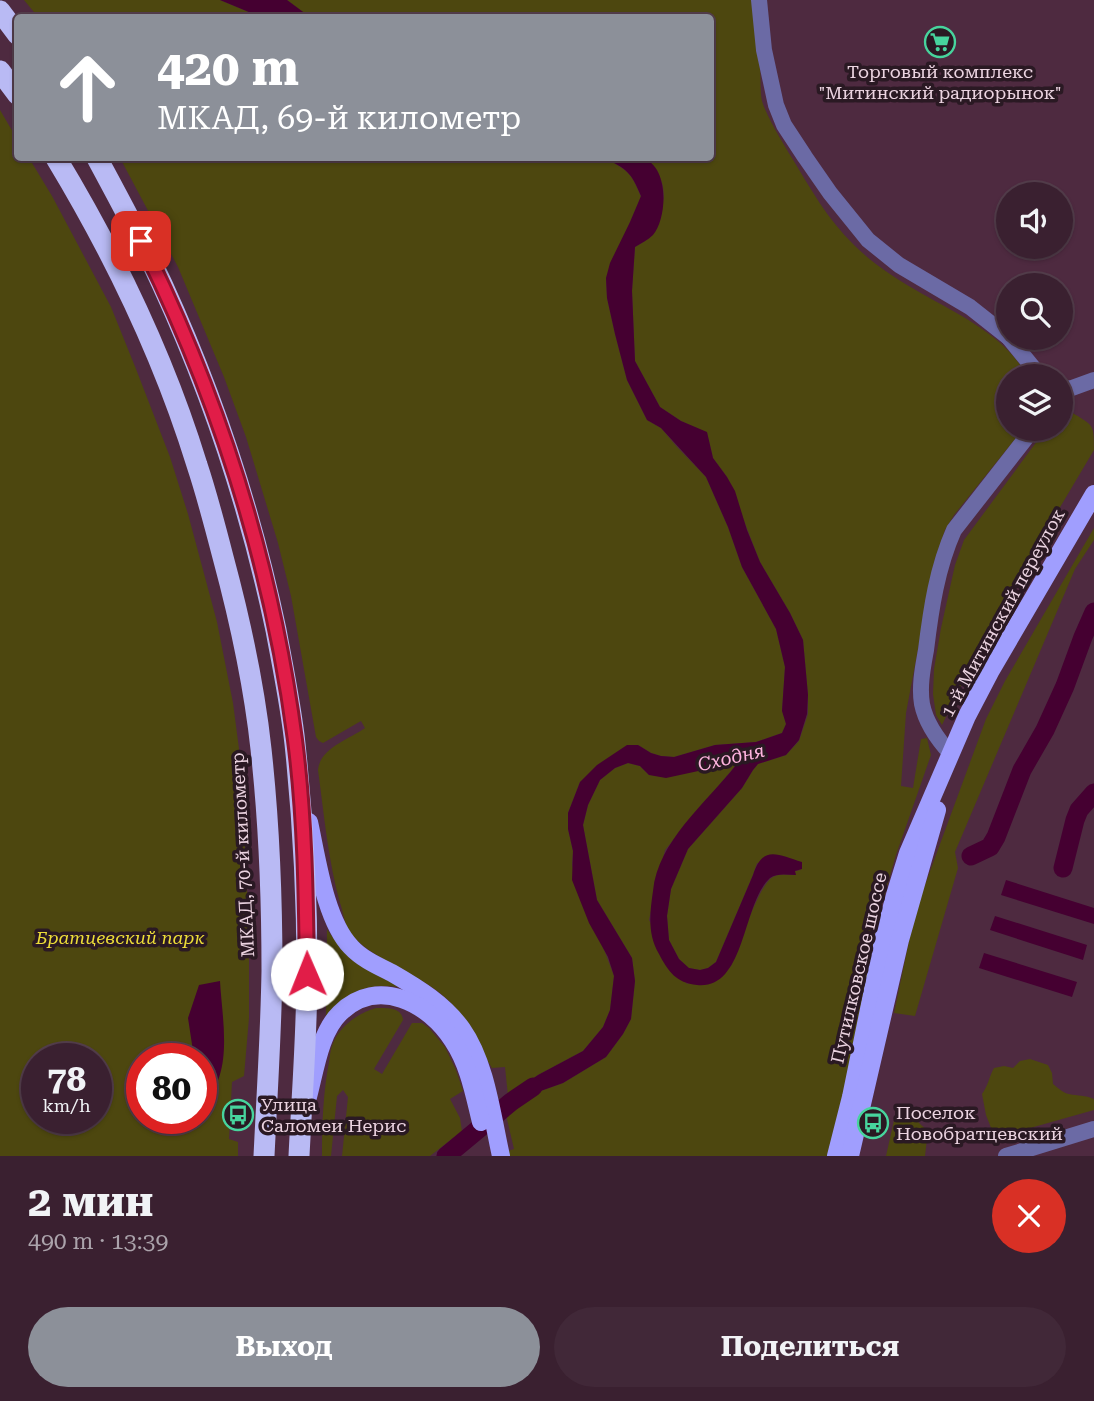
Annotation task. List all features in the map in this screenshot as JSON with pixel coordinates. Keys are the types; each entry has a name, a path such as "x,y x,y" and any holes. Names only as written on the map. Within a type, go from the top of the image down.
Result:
{"highway":[{"path":"0,72 14,90"},
{"name":"МКАД, 70-й километр","path":"58,161 105,245 158,357 197,464 235,602 249,665 261,747 272,911 264,1156"},
{"path":"99,161 162,284 211,402 246,508 279,647 295,741 306,908 307,974 299,1156"}],"main road":[{"name":"1-й Митинский переулок","path":"951,754 990,672 1094,494"},
{"name":"Путилковское шоссе","path":"836,1156 895,895 908,853 951,754"},
{"name":"Путилковское шоссе","path":"850,1156 910,899 951,754"},
{"path":"297,764 324,890 341,934 360,955 419,989 442,1006 463,1030 476,1055 481,1097 494,1152"},
{"path":"300,1128 321,1047 329,1028 340,1013 370,997 401,997 436,1019 453,1041 481,1097"}],"street":[{"path":"759,0 764,50 776,104 804,157 830,194 868,240 899,265 970,307 996,328"},
{"path":"1020,350 1031,364"},
{"path":"1073,388 1094,380"},
{"path":"951,754 931,728 922,704 922,679 939,570 954,530 1024,441"},
{"path":"1006,1156 1094,1129"}],"green space":[{"path":"24,0 220,0 254,14 36,14"},
{"path":"287,0 753,0 762,101 780,138 828,214 854,245 882,269 977,325 996,340 996,350 1007,350 1019,364 996,364 996,441 1013,441 954,515 945,530 935,559 906,713 901,786 913,788 921,739 927,738 931,755 896,855 875,928 874,952 831,1156 509,1156 508,1151 514,1149 506,1115 535,1093 563,1083 606,1057 631,1019 635,981 632,958 597,900 583,825 588,805 600,780 615,768 628,763 640,766 649,775 693,771 722,764 736,765 665,850 649,920 687,984 731,966 755,903 767,882 776,876 795,875 795,871 801,870 757,863 716,962 700,970 688,968 679,959 669,940 667,916 671,889 688,849 742,788 758,764 786,755 799,741 808,714 803,640 760,562 727,477 713,458 707,433 660,407 635,361 632,291 635,247 653,233 664,196 657,172 646,161 714,161 714,14 305,14"},
{"name":"Братцевский парк","path":"0,110 14,134 14,161 31,161 111,307 170,457 217,622 233,703 241,764 249,930 249,1018 244,1076 232,1082 229,1139 238,1142 238,1156 0,1156"},
{"path":"122,161 609,161 631,176 641,197 606,278 607,298 627,380 647,420 661,428 706,477 742,567 776,629 785,667 782,710 786,724 782,733 756,742 715,745 674,757 651,753 638,745 580,782 568,813 572,865 614,976 610,1010 603,1027 583,1051 538,1075 508,1096 505,1067 492,1068 463,1018 448,1000 430,986 376,955 354,938 348,929 332,870 318,770 320,762 329,750 365,728 361,721 323,743 316,737 291,596 278,543 246,437 178,267"},
{"path":"1073,413 1091,426 1094,450 992,622 942,725 936,715 933,694 934,669 955,565 964,540 1037,441 1073,441"},
{"path":"1094,528 1094,540 1075,569 955,852 958,868 915,1016 894,1013 915,912 986,719 1005,681"},
{"path":"327,929 341,947 399,986 376,986 358,991 341,1001 326,1017"},
{"path":"376,1008 397,1010 403,1020 374,1069 382,1074 412,1023 422,1023 445,1047 456,1070 463,1091 450,1099 460,1118 462,1131 430,1156 342,1156 348,1097 343,1090 337,1096 331,1156 322,1156 324,1097 332,1046 339,1033 350,1022 362,1013"},
{"path":"1030,1059 1048,1065 1053,1084 1062,1091 1094,1099 1094,1110 995,1138 986,1115 982,1094 994,1068 1013,1068 1020,1061"},
{"path":"905,1113 928,1130 925,1156 886,1156 895,1116"}],"water":[{"path":"220,0 287,0 306,14 254,14"},
{"path":"610,161 651,163 657,170 663,192 658,227 651,237 635,247 632,291 635,361 660,407 681,421 707,432 713,458 735,491 760,562 803,640 808,695 807,714 799,740 786,755 758,764 742,788 688,849 671,889 667,916 669,940 679,959 689,968 700,970 716,962 757,865 767,855 779,855 802,862 802,869 795,871 796,875 773,876 761,890 734,960 725,974 713,983 697,985 683,982 666,966 655,946 651,931 650,915 657,873 674,839 736,765 717,763 703,770 666,778 649,775 640,766 628,763 615,768 600,780 588,805 583,825 597,900 632,958 635,981 631,1019 606,1057 563,1083 535,1093 514,1109 508,1096 538,1075 583,1051 603,1027 610,1010 614,976 608,957 589,923 572,880 573,851 568,813 580,782 597,765 627,745 638,745 651,753 674,757 715,745 756,742 782,733 786,724 782,711 785,667 776,629 742,567 706,477 661,428 647,420 627,380 607,298 606,278 610,263 641,196 634,181"},
{"path":"1006,880 1094,908 1094,924 1001,895"},
{"path":"995,916 1087,945 1083,960 990,930"},
{"path":"984,953 1077,982 1072,997 979,968"},
{"path":"220,981 224,1047 217,1083 217,1043 192,1043 188,1018 199,985"}],"waterway":[{"path":"971,856 990,847 996,837 1022,770 1045,730 1065,686 1094,612"},
{"path":"1063,868 1079,810 1094,793"},
{"name":"Сходня","path":"446,1156 533,1087"}],"place":[{"name":"Торговый комплекс \"Митинский радиорынок\"","path":"940,42"},
{"name":"Улица Саломеи Нерис","path":"238,1115"},
{"name":"Поселок Новобратцевский","path":"873,1123"}],"route":[{"path":"141,241 206,389 246,508 267,589 295,741 306,908 307,974"}]}
